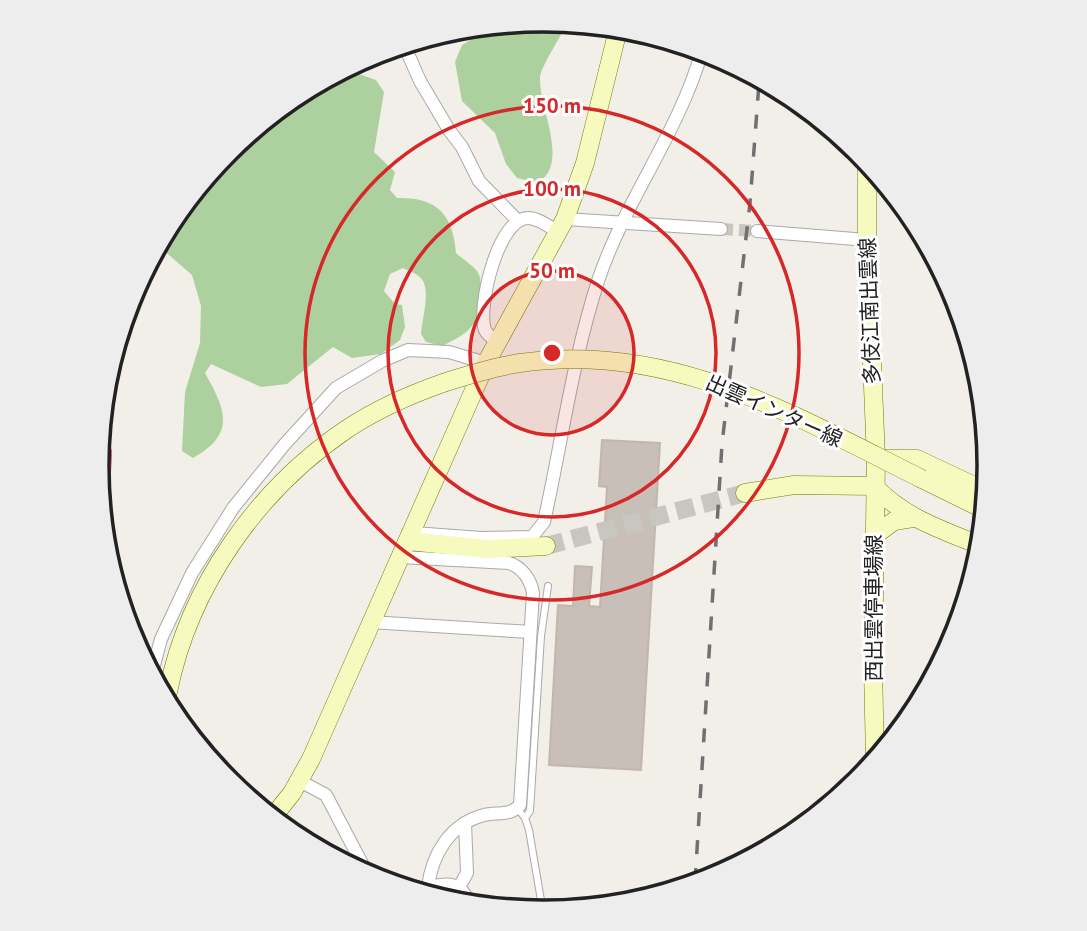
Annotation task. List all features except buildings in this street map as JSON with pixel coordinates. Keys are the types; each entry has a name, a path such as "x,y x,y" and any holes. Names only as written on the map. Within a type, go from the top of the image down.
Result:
{"main road":[{"path":"279,810 300,781 486,363 561,225 584,163 616,38"},
{"name":"多伎江南出雲線","path":"867,176 876,459"},
{"name":"出雲インター線","path":"171,686 183,642 206,588 230,546 267,499 309,458 349,428 395,402 443,383 521,363 581,360 652,366 702,378 748,395 976,505"},
{"path":"876,459 917,459 977,487"},
{"name":"西出雲停車場線","path":"875,746 876,459"},
{"path":"745,493 794,485 874,486 885,498 913,518 971,542"},
{"path":"875,535 894,521 913,518"},
{"path":"406,544 488,549 545,546"}],"street":[{"path":"408,54 420,81 449,130 463,147 479,181 518,221"},
{"path":"406,544 532,537 544,522 583,336 599,280 623,223 672,127 699,61"},
{"path":"497,341 489,336 484,326 489,272 499,248 518,221 534,219 561,225 623,223 721,229"},
{"path":"757,231 867,240"},
{"path":"155,660 161,639 192,573 233,508 284,445 336,388 382,361 408,350 449,352 486,363"},
{"path":"406,544 514,565 521,570 532,587 521,813 485,815 454,831 439,849 427,884"},
{"path":"370,622 530,632"},
{"path":"300,781 326,795 359,858"},
{"path":"463,892 467,873 466,823"},
{"path":"436,886 448,884 462,892"}],"lane":[{"path":"541,900 530,836 521,813 530,811 541,636 548,586"}],"green space":[{"path":"563,32 540,78 551,134 552,162 547,174 538,183 517,178 506,164 495,133 462,101 455,62 462,45 476,37 487,35"},
{"path":"358,73 376,80 384,92 374,152 395,172 390,190 397,198 423,201 440,210 451,228 456,253 478,273 481,292 478,313 467,332 442,346 426,342 421,334 426,300 425,286 416,275 403,268 390,274 384,291 395,304 402,305 405,327 400,340 381,354 352,358 333,347 287,384 261,387 211,364 205,373 218,399 223,420 216,440 193,458 182,451 185,392 200,343 201,306 192,275 166,252 199,201 217,179 279,121"}],"tunnel":[{"path":"721,229 757,231"},
{"path":"546,546 745,493"}],"railway":[{"path":"696,871 722,444 750,203 759,89"}]}
